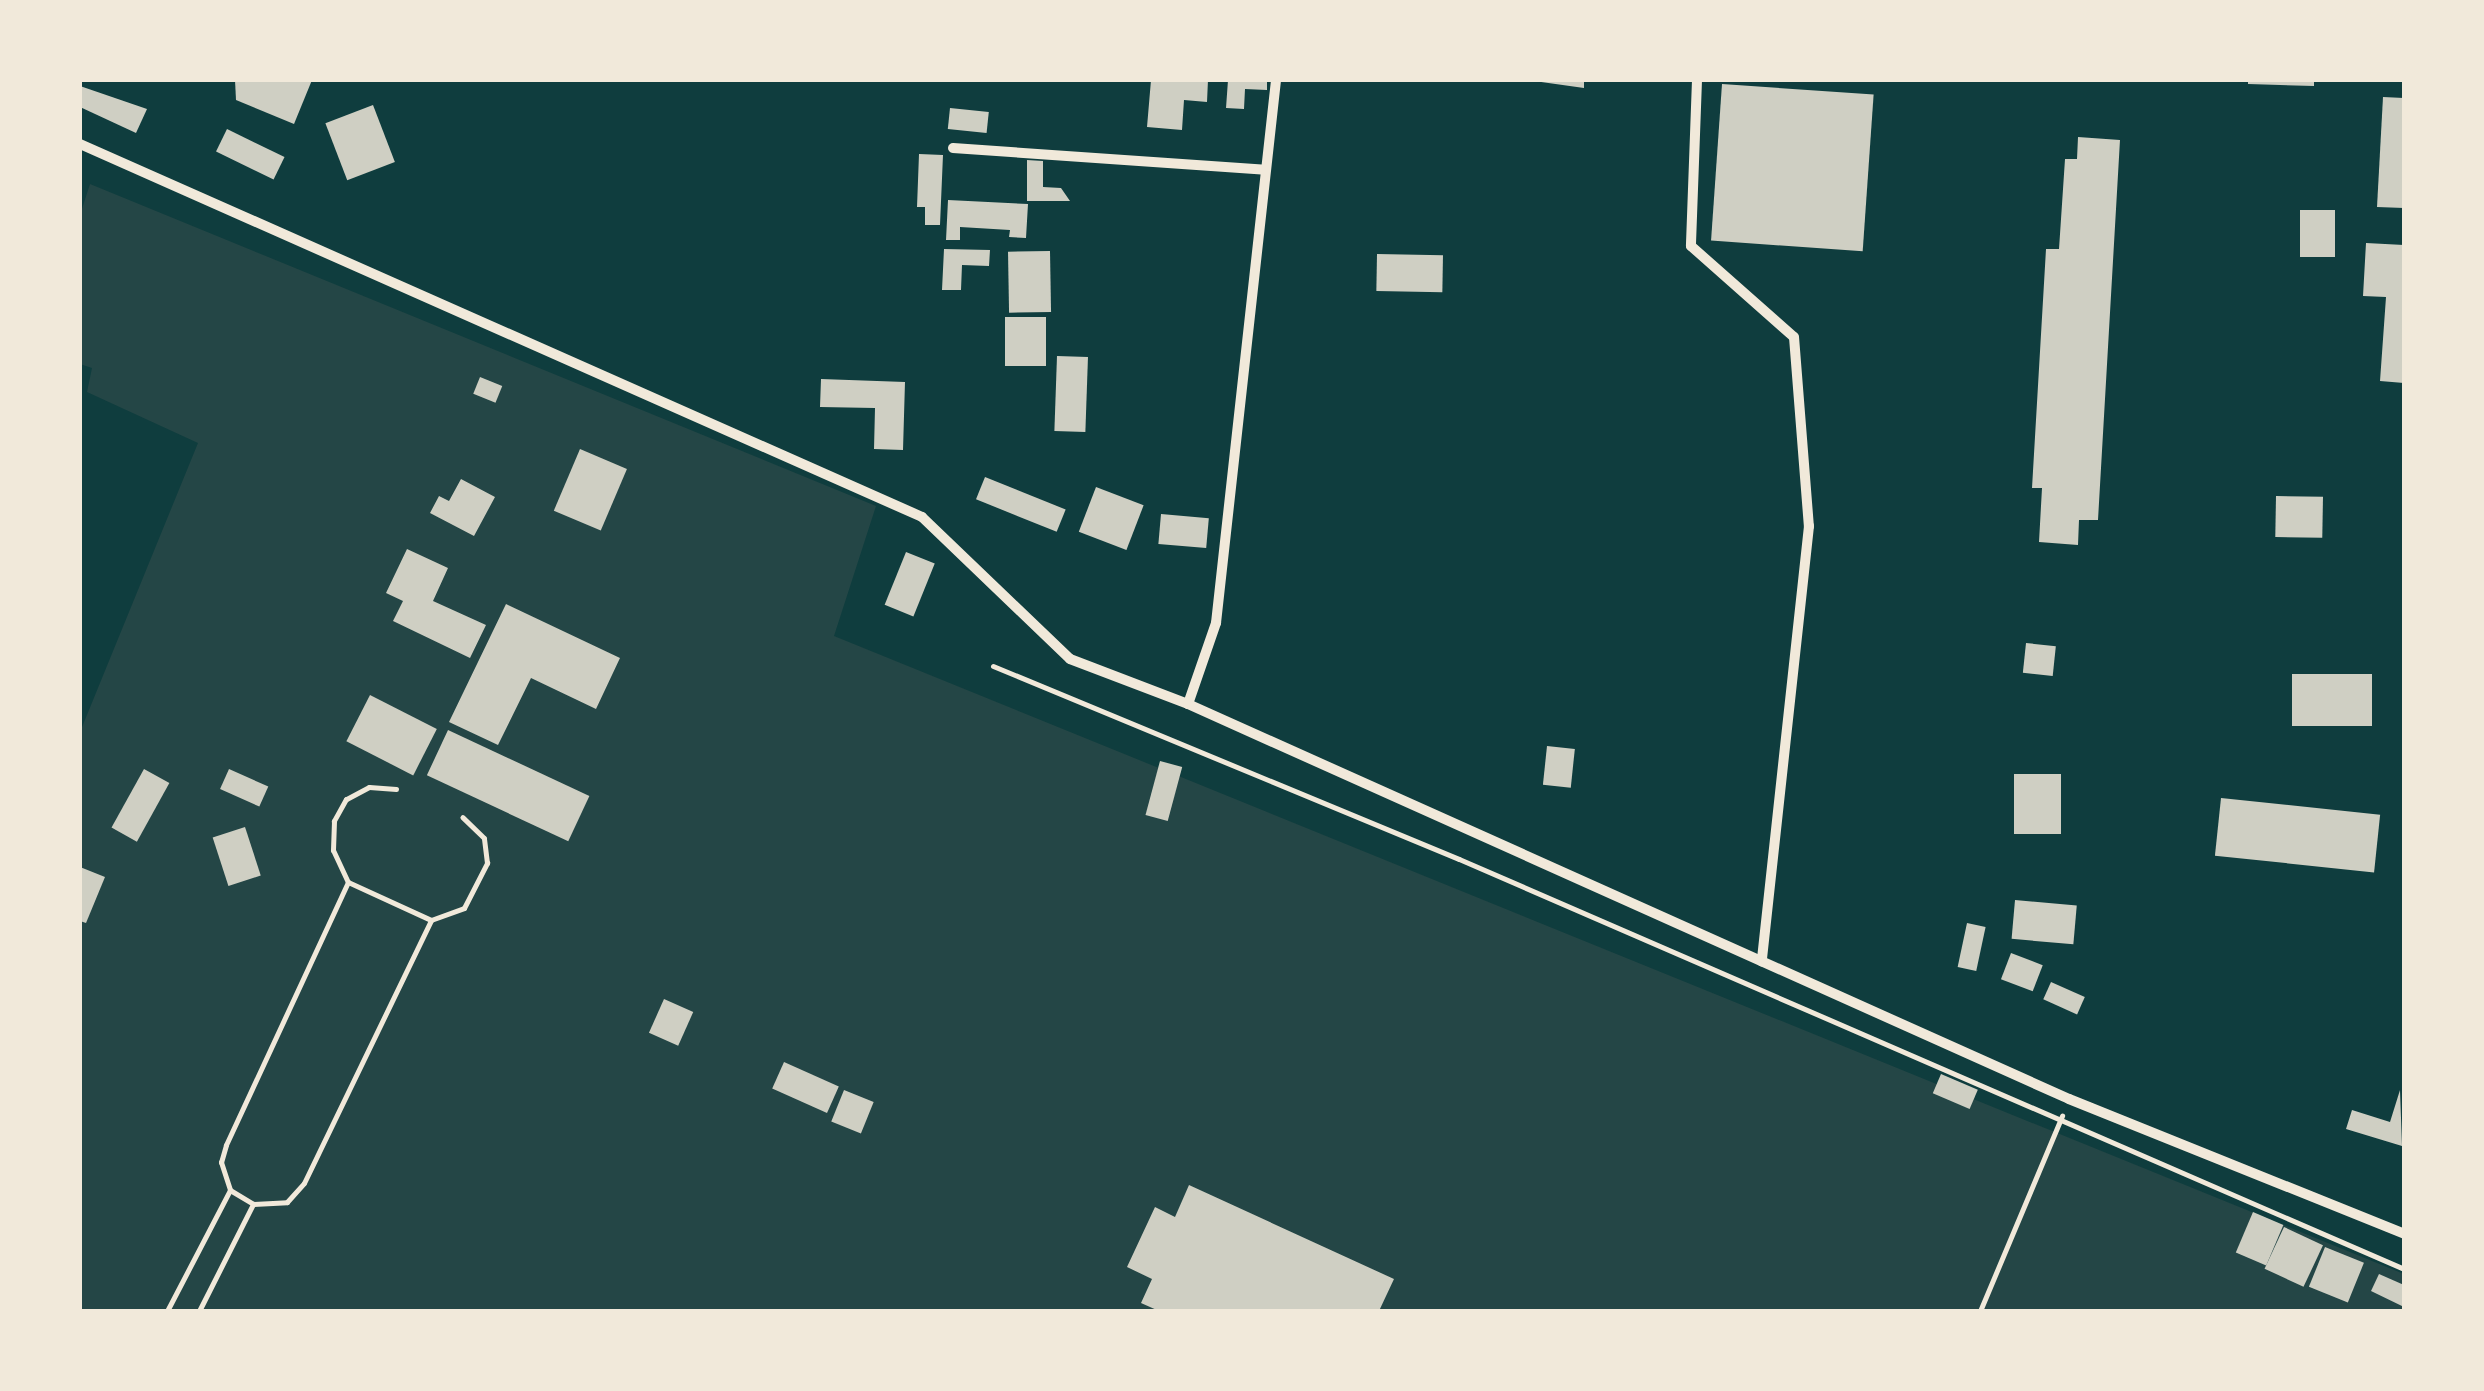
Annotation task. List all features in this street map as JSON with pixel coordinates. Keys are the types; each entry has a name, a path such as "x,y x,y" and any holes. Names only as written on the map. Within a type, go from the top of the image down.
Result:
{"street":[{"path":"1188,704 1216,623 1276,80"},
{"path":"1696,80 1691,246 1794,337 1809,526 1762,961"},
{"path":"80,144 922,518 1070,659 1188,704 2069,1100 2404,1234"},
{"path":"954,148 1265,170"}],"lane":[{"path":"396,789 369,787 346,799 334,820 333,850 348,882 431,920"},
{"path":"348,882 221,1162 230,1190 254,1204 287,1202 304,1183 431,920 464,908 486,863 484,838 462,817"},
{"path":"167,1311 230,1190"},
{"path":"198,1311 254,1204"}],"path":[{"path":"992,666 2404,1269"},
{"path":"1980,1311 2069,1100"}],"shaded area":[{"path":"90,184 876,506 834,636 2404,1274 2404,1311 80,1311 80,732 198,443 87,392 92,368 80,364 80,215"}],"building":[{"path":"235,80 312,80 294,124 236,100"},
{"path":"1151,80 1208,80 1207,102 1184,100 1182,130 1147,127"},
{"path":"1228,80 1267,80 1267,90 1245,89 1244,109 1226,108"},
{"path":"1527,80 1584,80 1584,88"},
{"path":"2248,80 2314,80 2314,86 2248,84"},
{"path":"1722,84 1874,95 1863,251 1711,241"},
{"path":"80,86 147,109 136,133 80,107"},
{"path":"2383,97 2404,98 2404,208 2377,207"},
{"path":"373,105 395,162 347,180 325,123"},
{"path":"950,108 989,112 987,133 948,129"},
{"path":"227,129 285,157 274,180 216,151"},
{"path":"2078,137 2120,140 2098,520 2079,520 2078,545 2039,542 2042,488 2032,488 2046,249 2059,249 2065,159 2077,159"},
{"path":"919,154 943,155 940,225 925,225 925,207 917,207"},
{"path":"1027,160 1043,161 1043,187 1061,188 1070,201 1027,201"},
{"path":"948,200 1028,204 1026,238 1009,237 1010,230 960,227 960,240 946,240"},
{"path":"2300,210 2335,210 2335,257 2300,257"},
{"path":"2366,243 2404,245 2404,383 2380,381 2386,297 2363,296"},
{"path":"944,249 990,250 989,266 962,265 961,290 942,290"},
{"path":"1050,251 1051,312 1009,313 1008,252"},
{"path":"1377,254 1443,255 1442,292 1376,291"},
{"path":"1005,317 1046,317 1046,366 1005,366"},
{"path":"1057,356 1088,357 1085,432 1054,431"},
{"path":"480,377 502,386 496,403 473,394"},
{"path":"821,379 905,382 903,450 874,449 875,408 820,407"},
{"path":"580,449 627,469 601,531 554,511"},
{"path":"985,477 1066,510 1057,532 976,499"},
{"path":"461,479 495,497 474,536 430,513 439,496 449,501"},
{"path":"1096,487 1144,505 1126,550 1079,532"},
{"path":"2276,496 2323,497 2322,538 2275,537"},
{"path":"1161,514 1209,518 1206,548 1158,544"},
{"path":"407,549 448,568 433,601 486,625 470,658 393,621 403,601 386,593"},
{"path":"906,552 935,564 913,616 885,605"},
{"path":"506,604 620,658 596,709 531,678 498,745 449,722"},
{"path":"2026,643 2056,646 2053,676 2023,673"},
{"path":"2292,674 2372,674 2372,726 2292,726"},
{"path":"370,695 437,729 413,775 346,741"},
{"path":"448,730 589,796 568,841 427,775"},
{"path":"1547,746 1575,749 1571,788 1543,785"},
{"path":"1160,761 1182,767 1168,821 1146,815"},
{"path":"144,769 169,783 137,842 112,828"},
{"path":"229,769 268,786 259,807 220,789"},
{"path":"2014,774 2061,774 2061,834 2014,834"},
{"path":"2221,798 2380,815 2374,872 2215,856"},
{"path":"245,827 261,876 228,886 213,838"},
{"path":"80,867 105,877 86,923 80,921"},
{"path":"2015,900 2077,905 2073,944 2012,939"},
{"path":"1967,923 1986,927 1976,971 1958,967"},
{"path":"2011,953 2043,965 2033,991 2001,979"},
{"path":"2051,982 2085,997 2077,1014 2043,999"},
{"path":"664,999 693,1012 678,1046 649,1033"},
{"path":"784,1062 839,1086 827,1113 772,1088"},
{"path":"1941,1074 1978,1090 1970,1109 1933,1093"},
{"path":"844,1090 874,1102 861,1134 831,1122"},
{"path":"2400,1090 2402,1146 2346,1129 2352,1110 2390,1122"},
{"path":"1189,1185 1394,1279 1379,1311 1159,1311 1141,1303 1152,1279 1127,1267 1155,1207 1175,1217"},
{"path":"2253,1212 2283,1225 2266,1265 2236,1253"},
{"path":"2284,1227 2323,1245 2304,1287 2265,1269"},
{"path":"2325,1247 2364,1263 2348,1303 2309,1287"},
{"path":"2379,1274 2404,1285 2404,1307 2371,1291"}]}
